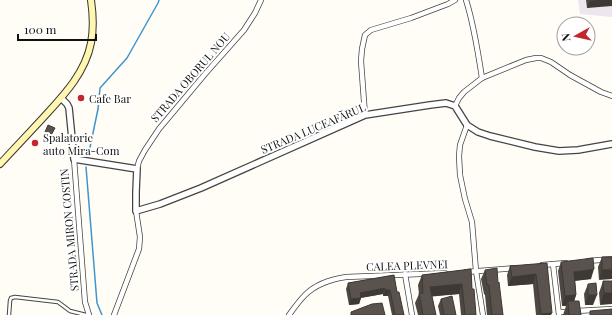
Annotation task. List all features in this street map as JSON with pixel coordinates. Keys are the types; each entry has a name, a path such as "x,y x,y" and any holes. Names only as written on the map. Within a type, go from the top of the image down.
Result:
{"main road":[{"path":"0,164 61,98 73,83 84,65 91,43 93,21 91,0"}],"street":[{"name":"STRADA OBORUL NOU","path":"114,315 139,249 140,237 136,211 137,169 144,150 159,129 244,30 261,0"},
{"path":"365,115 361,61 365,35 371,30 410,18 455,0"},
{"path":"466,0 474,27 482,78"},
{"path":"612,96 601,92 570,75 551,62 541,58 536,58 526,60 482,78 464,92 455,106 468,125 478,132 490,136 559,152 612,144"},
{"name":"STRADA MIRON COSTIN","path":"61,98 69,108 87,315"},
{"name":"STRADA LUCEAFĂRUL","path":"136,211 160,204 201,188 365,115 446,103 455,106"},
{"path":"468,125 460,146 460,175 472,222 476,272 483,315"},
{"path":"74,159 137,169"},
{"path":"583,261 612,259"},
{"path":"538,266 568,263"},
{"path":"553,264 559,314 612,309"},
{"name":"CALEA PLEVNEI","path":"460,272 476,272 522,267"},
{"name":"CALEA PLEVNEI","path":"289,315 306,294 318,286 334,279 346,277 452,272"},
{"path":"404,274 412,315"}],"lane":[{"path":"9,315 11,298 15,297 58,302 70,311 87,315"}],"shaded area":[{"path":"578,0 612,0 612,17 580,14"}],"building":[{"path":"48,125 55,128 51,135 45,132"},
{"path":"602,257 612,257 612,269 602,270"},
{"path":"593,258 594,269 574,272 576,295 565,296 561,262"},
{"path":"547,263 552,313 541,314 536,274 512,277 510,266"},
{"path":"497,268 503,315 492,315 489,285 487,285 485,270"},
{"path":"471,269 476,315 465,315 462,284 430,287 436,315 423,315 419,293 423,293 422,275"},
{"path":"394,275 397,292 399,292 404,315 395,315 390,290 385,290 385,288 360,293 361,298 351,299 348,283"},
{"path":"603,281 612,281 612,293 604,293"},
{"path":"596,283 597,295 588,295 588,284"},
{"path":"452,296 456,315 444,315 441,299"},
{"path":"568,301 579,301 581,315 569,315"},
{"path":"382,303 385,315 351,315 351,312 372,304"},
{"path":"612,309 612,315 590,315 590,311"}],"waterway":[{"path":"88,157 98,109 100,88 127,58 159,0"},
{"path":"86,167 97,303 102,315"}],"place":[{"name":"Cafe Bar","path":"81,98"},
{"name":"Spalatorie auto Mira-Com","path":"35,143"}]}
